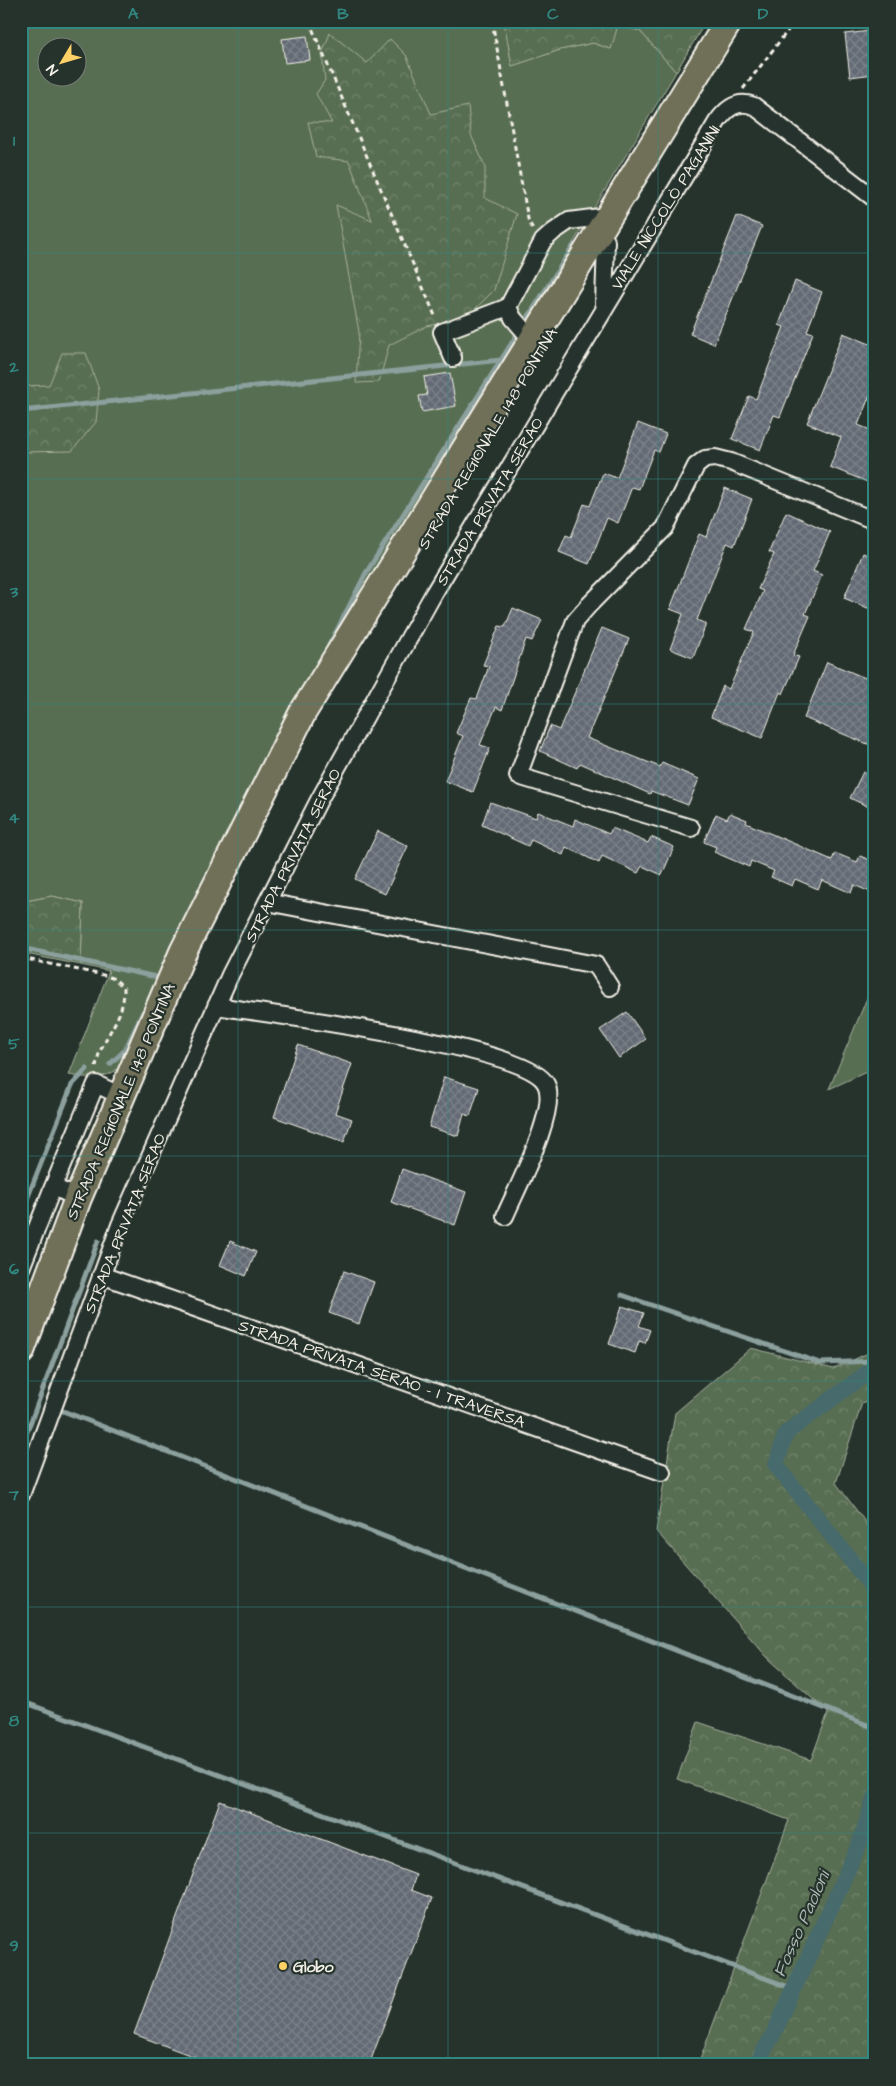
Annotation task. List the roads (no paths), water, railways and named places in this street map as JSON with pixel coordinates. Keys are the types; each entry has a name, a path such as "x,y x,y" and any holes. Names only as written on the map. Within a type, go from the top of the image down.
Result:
{"main road":[{"name":"STRADA REGIONALE 148 PONTINA","path":"232,857 607,229 728,21"},
{"name":"STRADA REGIONALE 148 PONTINA","path":"21,1351 78,1198 183,952 303,712 532,339 747,21"}],"street":[{"name":"VIALE NICCOLÒ PAGANINI","path":"604,306 716,122 726,111 737,104 748,104 765,113 875,198"},
{"path":"453,358 442,332 511,312 544,241 569,221 607,229"},
{"name":"STRADA PRIVATA SERAO","path":"21,1495 120,1225 216,1006 319,800 434,593 604,306 607,229"},
{"name":"STRADA REGIONALE 148 PONTINA","path":"511,312 532,339"},
{"path":"691,828 518,776 575,621 665,528 690,476 696,466 705,460 715,458 731,462 875,521"},
{"path":"267,902 596,965 610,987"},
{"path":"216,1006 428,1040 496,1059 537,1075 546,1084 549,1100 545,1124 505,1216"},
{"path":"21,1268 96,1084 121,1096"},
{"path":"53,1188 78,1198"},
{"name":"STRADA PRIVATA SERAO - I TRAVERSA","path":"101,1275 662,1472"}],"waterway":[{"path":"329,646 366,573 574,245"},
{"path":"21,411 501,360"},
{"path":"21,948 161,978"},
{"path":"110,1064 125,1050 143,1012"},
{"path":"21,1214 72,1085 87,1069"},
{"path":"21,1448 98,1241"},
{"path":"622,1295 820,1363 875,1361"},
{"name":"Fosso Paoloni","path":"875,1367 786,1433 776,1465 875,1591"},
{"path":"63,1411 875,1728"},
{"path":"21,1701 794,1989"},
{"name":"Fosso Paoloni","path":"756,2065 774,2033 859,1845 875,1797"}],"place":[{"name":"Globo","path":"283,1966"}]}
